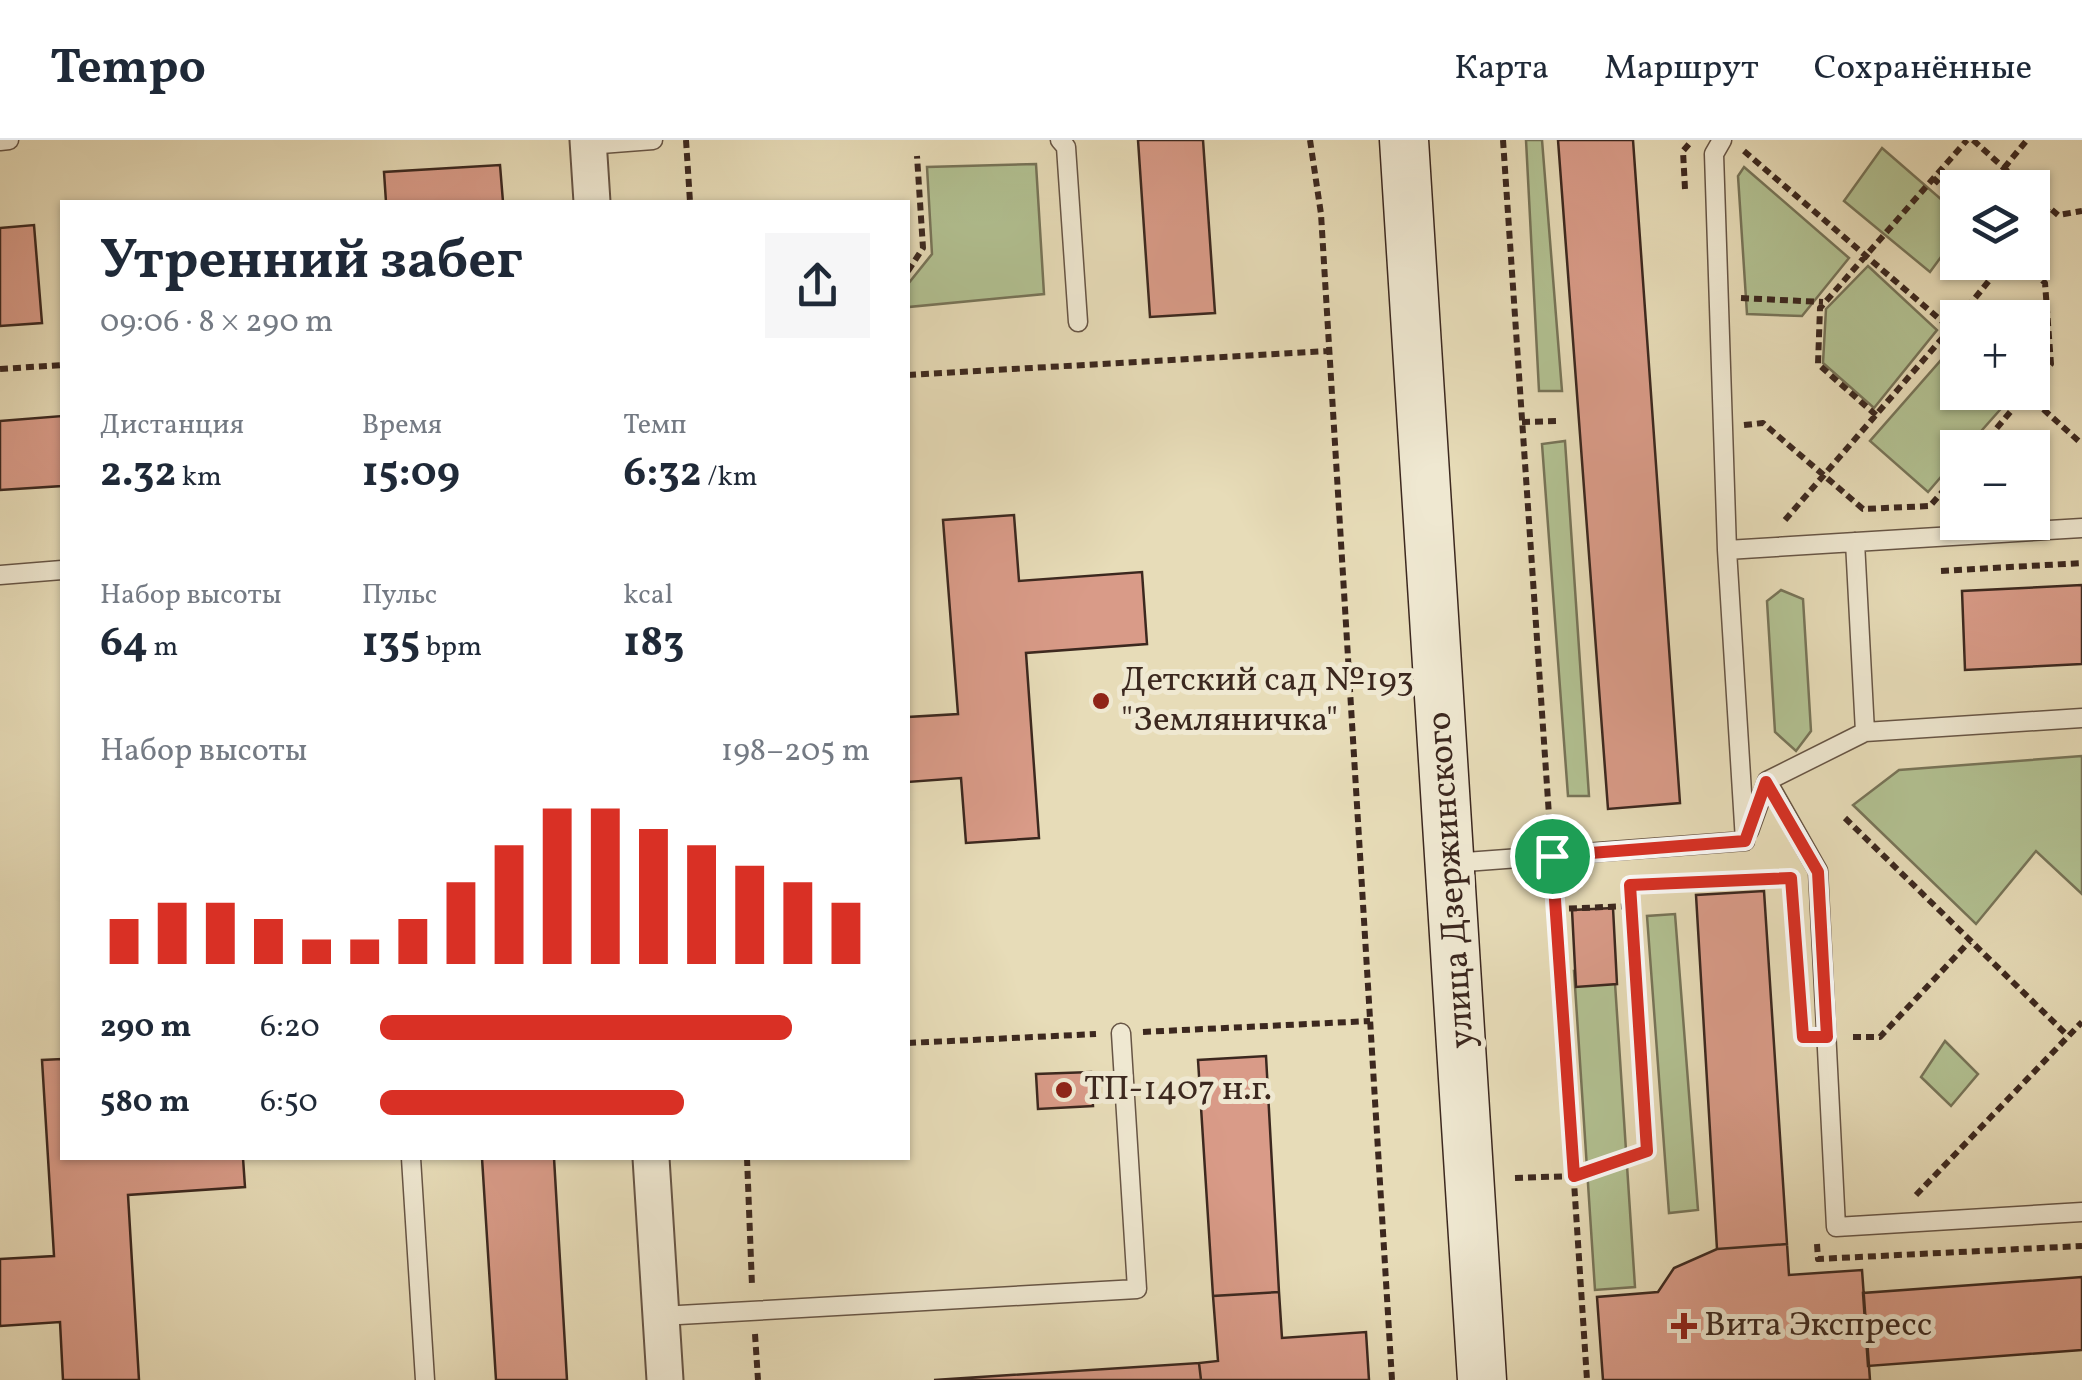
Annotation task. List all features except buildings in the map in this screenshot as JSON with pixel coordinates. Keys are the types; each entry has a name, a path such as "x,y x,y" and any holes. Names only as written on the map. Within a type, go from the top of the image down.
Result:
{"main road":[{"name":"улица Дзержинского","path":"1404,140 1482,1380"}],"street":[{"path":"588,142 592,200"},
{"path":"652,1160 665,1380"}],"lane":[{"path":"0,140 9,140"},
{"path":"588,142 654,140"},
{"path":"1060,140 1066,148 1078,322"},
{"path":"1722,140 1714,154 1727,550 1745,841"},
{"path":"1727,550 2082,528"},
{"path":"1855,542 1865,732"},
{"path":"0,575 60,570"},
{"path":"1745,841 1766,782 1865,732 2082,718"},
{"path":"1766,782 1818,872 1836,1227 2082,1212"},
{"path":"1452,863 1745,841"},
{"path":"661,1316 1136,1289 1122,1033"},
{"path":"411,1160 425,1380"}],"path":[{"path":"686,140 690,200"},
{"path":"1310,140 1321,214 1392,1380"},
{"path":"1503,140 1587,1380"},
{"path":"1732,140 1940,320"},
{"path":"1876,415 1818,364 1820,308 1970,140 2004,168 2027,140"},
{"path":"910,268 922,248 917,156"},
{"path":"1934,178 1940,184"},
{"path":"2050,209 2058,215 2082,211"},
{"path":"1973,300 1989,280"},
{"path":"1719,297 1825,302"},
{"path":"1762,548 1940,341"},
{"path":"910,375 1329,352"},
{"path":"0,369 60,364"},
{"path":"1995,430 2011,410"},
{"path":"2044,410 2082,444"},
{"path":"1522,422 1560,422"},
{"path":"1723,427 1762,424 1862,509 1930,506 1940,495"},
{"path":"1941,572 2082,562"},
{"path":"1845,818 2068,1036"},
{"path":"1515,1178 1574,1176 1647,1151 1630,885 1791,878"},
{"path":"1556,909 1631,906"},
{"path":"1827,1037 1880,1037 1970,941"},
{"path":"1857,1258 2082,1022"},
{"path":"746,1160 758,1380"},
{"path":"1817,1241 1818,1260 2082,1246"}],"green space":[{"path":"1526,140 1542,140 1562,391 1539,391"},
{"path":"1882,148 1940,198 1940,258 1930,272 1844,201"},
{"path":"1036,164 1044,294 910,307 910,282 932,254 927,167"},
{"path":"1744,167 1849,258 1802,316 1747,314 1738,176"},
{"path":"1868,266 1937,330 1874,408 1823,363 1826,309"},
{"path":"1940,361 1940,410 2000,410 1982,430 1940,430 1940,478 1928,492 1870,441"},
{"path":"1565,441 1589,796 1568,796 1542,444"},
{"path":"1781,590 1803,599 1811,731 1796,751 1775,732 1767,601"},
{"path":"2082,756 2082,894 2036,851 1976,924 1853,805 1899,770"},
{"path":"1675,914 1698,1210 1669,1213 1647,916"},
{"path":"1614,968 1635,1287 1595,1290 1574,971"},
{"path":"1945,1041 1978,1074 1951,1106 1921,1077"}],"place":[{"name":"Детский сад №193 \"Земляничка\"","path":"1101,701"},
{"name":"ТП-1407 н.г.","path":"1064,1090"},
{"name":"Вита Экспресс","path":"1684,1326"}],"route":[{"path":"1766,782 1818,872 1827,1037 1803,1037 1791,878 1630,885 1647,1151 1574,1176 1552,856 1745,841 1766,782"}]}
